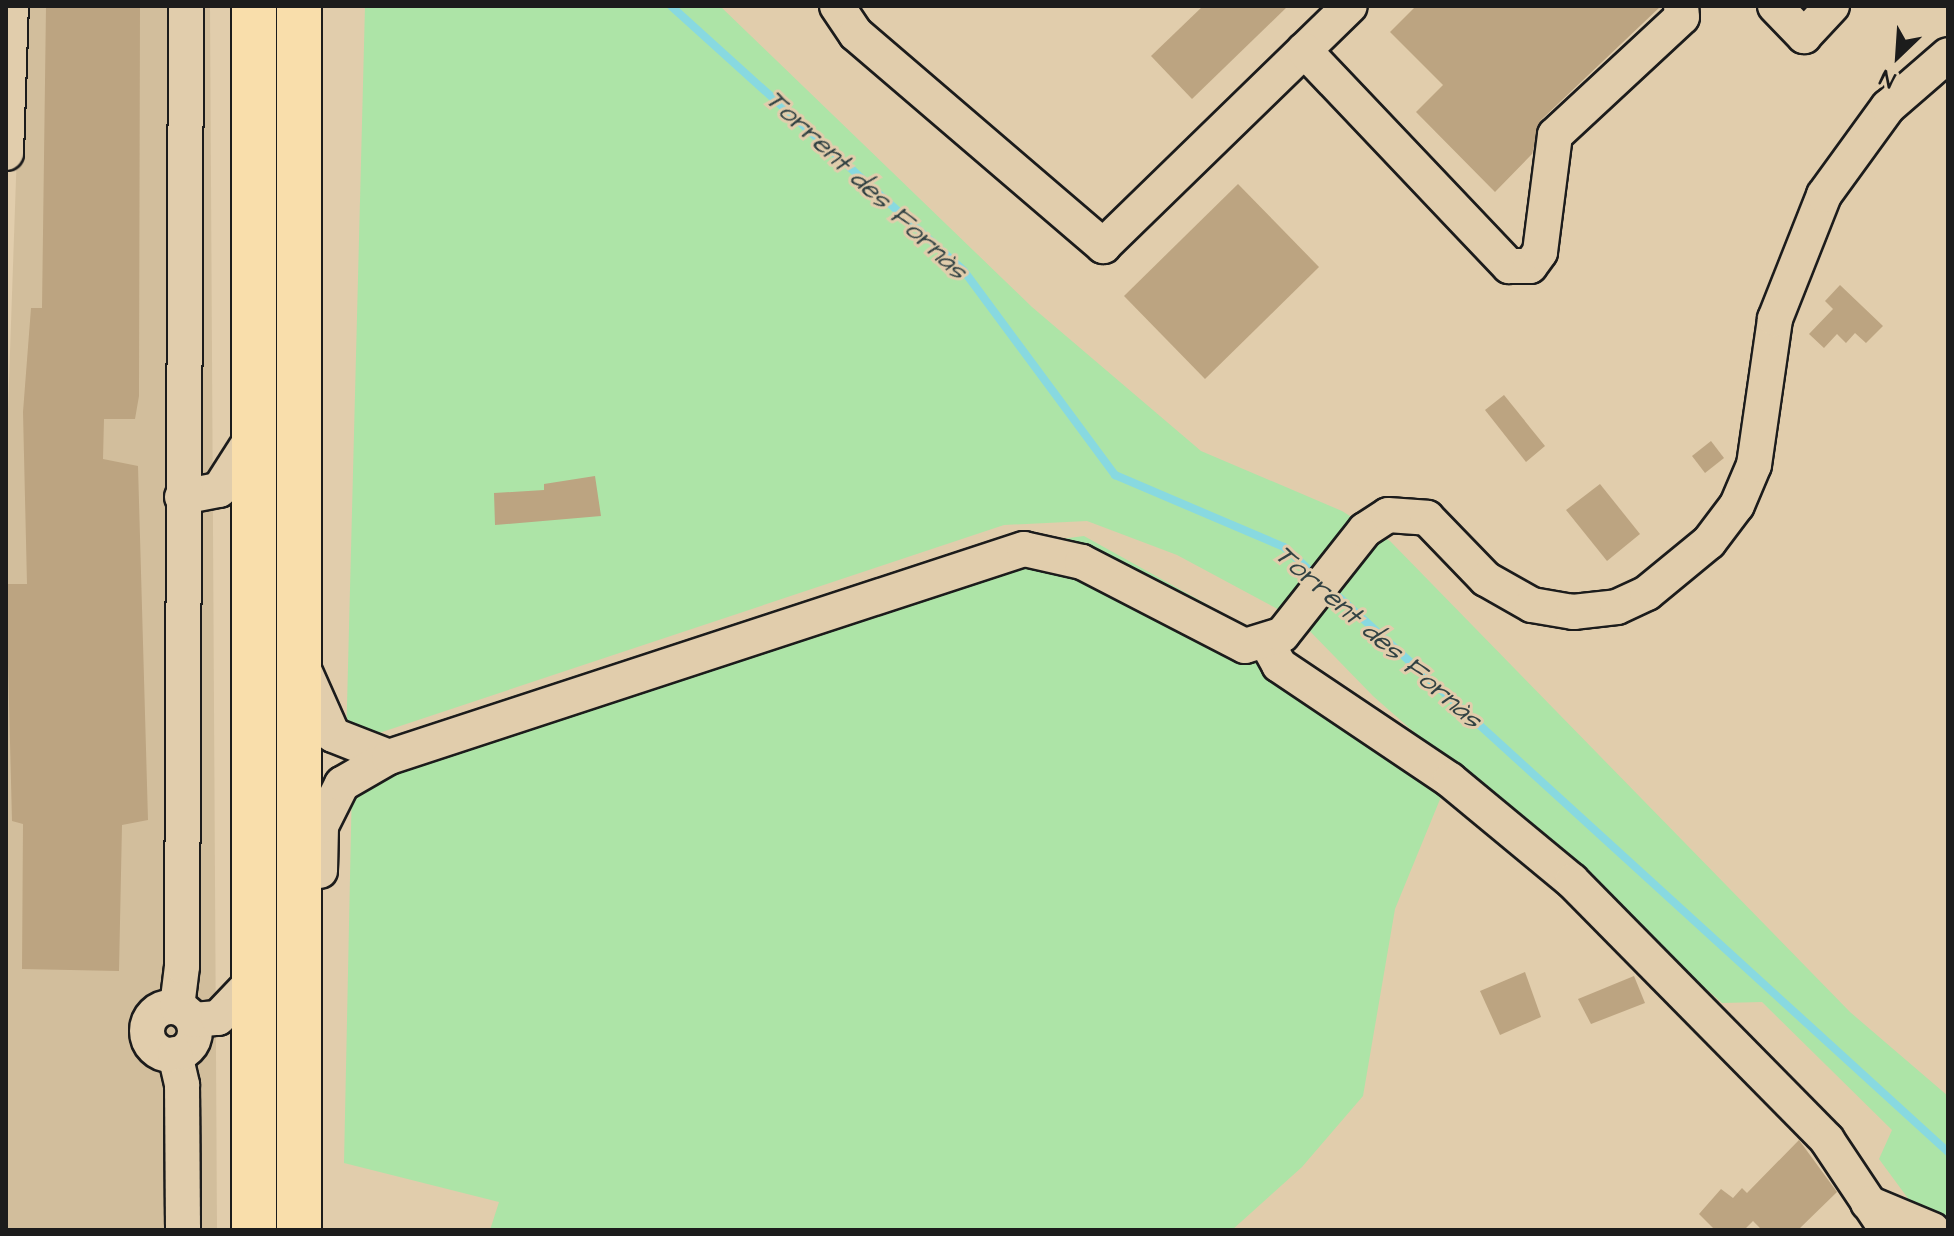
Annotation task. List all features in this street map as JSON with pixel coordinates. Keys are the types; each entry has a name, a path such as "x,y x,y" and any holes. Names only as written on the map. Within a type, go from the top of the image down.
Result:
{"main road":[{"path":"254,6 254,1230"},
{"path":"299,6 299,1230"}],"street":[{"path":"6,153 11,6"},
{"path":"185,1014 182,966 182,497 186,6"},
{"path":"837,6 856,34 1103,246 1350,6"},
{"path":"1304,50 1509,266 1530,266 1540,252 1555,135 1682,17 1681,6"},
{"path":"1775,6 1804,36 1832,6"},
{"path":"299,1046 319,958 321,826 342,784 389,757 1024,549 1082,562 1245,646 1267,643 1296,621 1376,520 1407,513 1427,518 1486,579 1532,605 1573,612 1617,607 1686,565 1737,505 1754,465 1775,319 1824,195 1888,107 1948,55"},
{"path":"182,497 219,490 254,434"},
{"path":"1267,643 1279,665 1450,780 1572,881 1827,1140 1877,1216 1933,1230"},
{"path":"299,654 312,698 333,735 389,757"},
{"path":"183,1230 182,1085 175,1054 156,1049 147,1027 161,1009 218,1018 255,979"}],"shaded area":[{"path":"22,6 210,6 217,1230 6,1230 6,468"}],"green space":[{"path":"365,6 720,6 1032,307 1201,451 1342,511 1390,541 1850,1012 1948,1096 1948,1224 1918,1212 1879,1159 1892,1130 1762,1002 1722,1003 1373,696 1300,621 1177,555 1087,521 1004,525 346,744"},
{"path":"1084,536 1291,651 1443,792 1395,909 1363,1096 1302,1167 1232,1230 490,1230 499,1202 344,1163 352,782 1024,544"}],"building":[{"path":"46,6 140,6 139,396 135,419 104,419 103,459 138,466 148,820 122,825 119,971 22,969 23,824 12,821 6,584 27,584 23,412 31,308 42,308"},
{"path":"1203,6 1288,6 1192,99 1151,56"},
{"path":"1416,6 1661,6 1541,120 1532,154 1495,192 1416,112 1443,85 1390,32"},
{"path":"1238,184 1319,267 1205,379 1124,296"},
{"path":"1840,285 1883,326 1866,343 1855,333 1846,343 1837,334 1824,348 1809,334 1833,309 1825,301"},
{"path":"1504,395 1545,446 1526,462 1485,410"},
{"path":"1711,441 1724,458 1705,473 1692,456"},
{"path":"595,476 601,516 495,525 494,493 544,490 544,484"},
{"path":"1600,484 1640,534 1607,561 1566,510"},
{"path":"1525,972 1541,1017 1500,1035 1480,991"},
{"path":"1634,976 1645,1003 1591,1024 1578,999"},
{"path":"1799,1140 1837,1192 1798,1230 1762,1230 1753,1221 1744,1230 1715,1230 1699,1214 1721,1189 1733,1198 1742,1188 1747,1193"}],"waterway":[{"name":"Torrent des Fornàs","path":"671,6 964,271 1115,475 1284,547 1318,578"},
{"name":"Torrent des Fornàs","path":"1328,587 1948,1152"}]}
